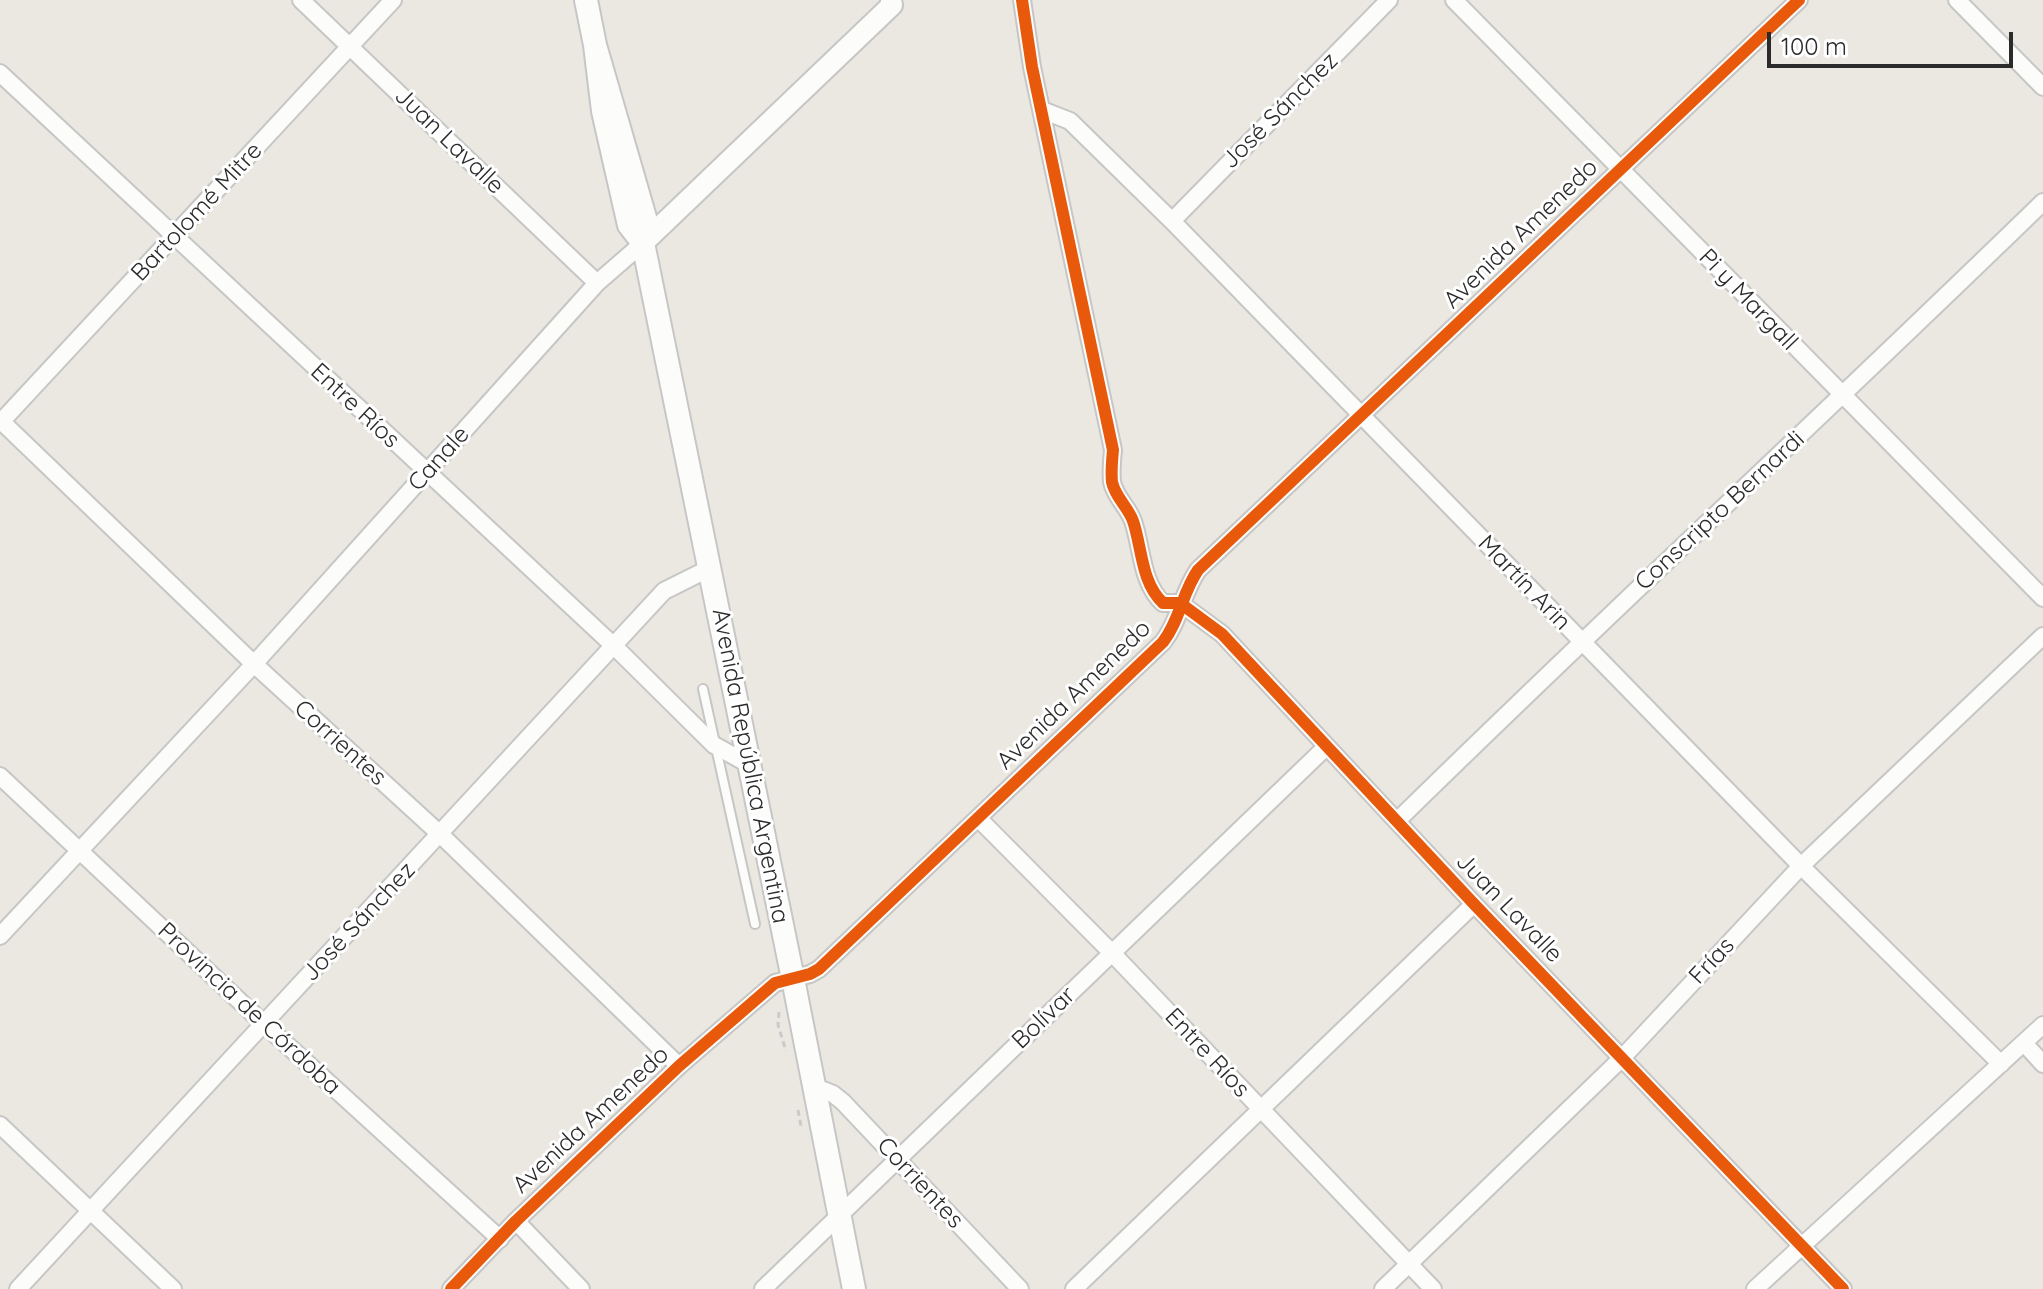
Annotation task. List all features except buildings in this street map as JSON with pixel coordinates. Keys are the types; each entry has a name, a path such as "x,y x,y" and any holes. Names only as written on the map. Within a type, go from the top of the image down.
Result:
{"main road":[{"name":"Avenida República Argentina","path":"586,0 595,45 646,221 643,243 854,1289"}],"street":[{"name":"Juan Lavalle","path":"301,0 597,283"},
{"name":"Bartolomé Mitre","path":"0,422 393,0"},
{"path":"1022,0 1042,110"},
{"name":"José Sánchez","path":"1172,221 1389,0"},
{"name":"Pi y Margall","path":"1454,0 2043,598"},
{"name":"Avenida Amenedo","path":"451,1289 516,1221 679,1066 775,983 819,969 979,819 1163,642 1177,620 1180,603 1198,570 1799,0"},
{"path":"1957,0 2043,87"},
{"name":"Canale","path":"0,936 254,664 597,283 643,243 893,2"},
{"name":"Entre Ríos","path":"0,73 717,746 750,765"},
{"name":"Juan Lavalle","path":"1042,110 1113,450 1112,480 1115,491 1133,520 1143,564 1158,599 1163,603 1180,603 1222,634 1474,904 1843,1289"},
{"name":"Martín Arin","path":"1042,110 1070,121 1172,221 1801,866 2001,1064"},
{"name":"Conscripto Bernardi","path":"1397,821 1580,641 1843,397 2043,202"},
{"name":"Corrientes","path":"0,422 254,664 441,835 679,1066"},
{"name":"José Sánchez","path":"18,1289 664,591 710,568"},
{"name":"Frías","path":"1383,1289 1622,1058 1801,866 2043,636"},
{"name":"Bolívar","path":"763,1289 1326,747"},
{"name":"Provincia de Córdoba","path":"0,776 264,1024 500,1239"},
{"name":"Entre Ríos","path":"979,819 1112,953 1433,1289"},
{"path":"1074,1289 1474,904"},
{"path":"1755,1289 2043,1025"},
{"path":"2024,1043 2043,1064"},
{"name":"Corrientes","path":"813,1086 843,1102 1020,1289"},
{"path":"0,1125 173,1289"},
{"path":"516,1221 581,1289"}],"lane":[{"path":"703,689 755,924"}],"cycle path":[{"path":"1022,0 1032,67 1113,450 1112,482 1133,521 1146,575 1156,595 1163,603 1180,603 1222,634 1474,904 1843,1289"},
{"path":"451,1289 516,1221 679,1066 775,983 819,969 1163,642 1198,570 1799,0"}]}
